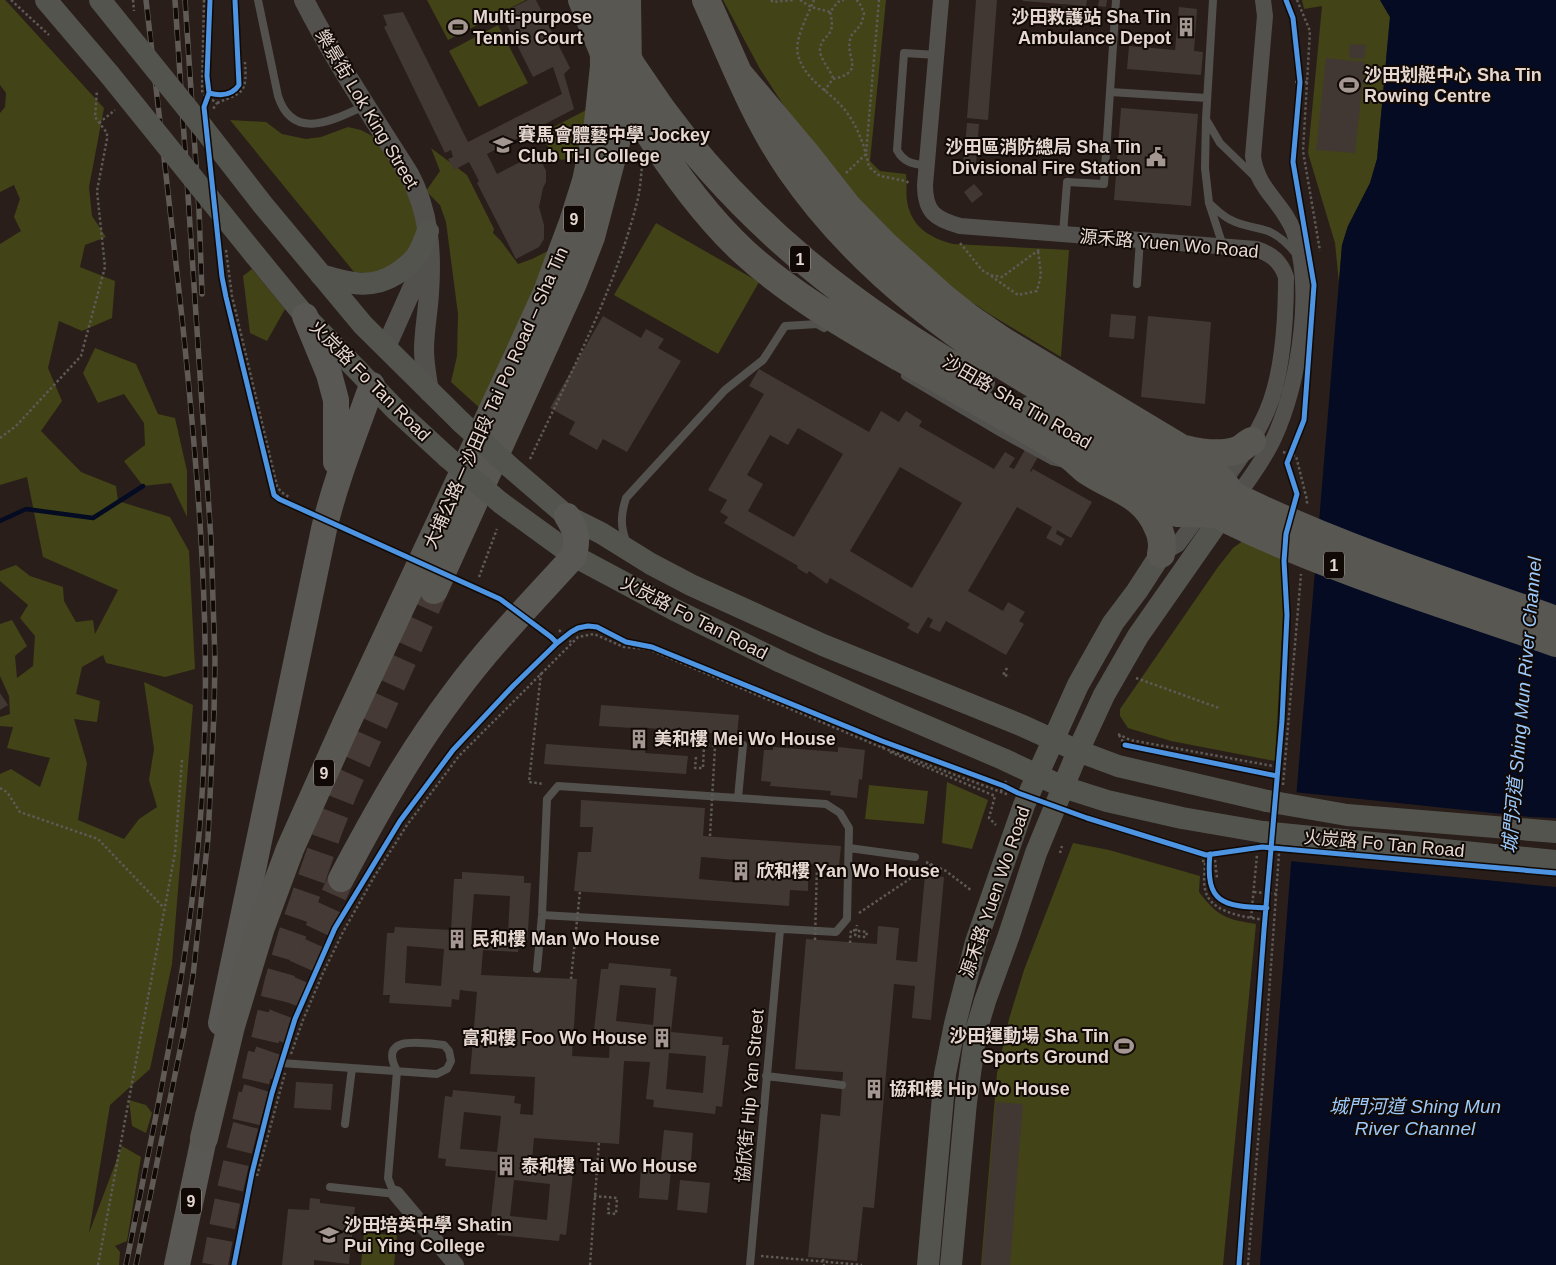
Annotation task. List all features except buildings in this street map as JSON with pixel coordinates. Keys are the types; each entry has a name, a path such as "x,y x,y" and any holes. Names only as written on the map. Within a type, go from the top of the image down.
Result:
{"highway":[{"path":"582,0 607,60 652,116 683,183 711,218 745,252 779,281 845,325 1043,439 1088,471 1130,455 1183,449 1203,454 1220,453 1238,450 1252,441"},
{"name":"沙田路 Sha Tin Road","path":"595,0 632,66 652,116 698,157 739,202 778,240 861,307 950,364 1130,455 1214,487 1360,550 1556,620"},
{"name":"大埔公路－沙田段 Tai Po Road – Sha Tin","path":"177,1265 204,1138 231,1026 261,926 290,849 540,308 573,222 586,181 598,123 604,66 603,0"},
{"name":"大埔公路－沙田段 Tai Po Road – Sha Tin","path":"434,590 573,282 591,237 618,135 628,70 627,0"},
{"name":"沙田路 Sha Tin Road","path":"706,0 753,107 790,169 828,218 875,268 934,318 1130,455 1198,506 1287,547 1371,579 1556,643"},
{"path":"305,316 329,374 336,400 336,486"},
{"path":"204,1138 220,1028 310,592 336,486 372,385"},
{"path":"1146,506 1178,513 1220,502 1211,470 1183,449"},
{"path":"1130,455 1146,506 1153,517 1161,537 1163,544 1161,554"},
{"path":"341,879 390,791 420,742 454,694 490,649 574,556 578,542 575,528 567,516"}],"main road":[{"name":"火炭路 Fo Tan Road","path":"46,0 101,79 255,255 305,316 372,385 447,457 501,503 574,556 675,610 781,662 1063,787 1107,801 1182,818 1274,843 1556,861"},
{"name":"火炭路 Fo Tan Road","path":"100,0 137,46 208,120 321,275 363,325 461,422 520,463 567,516 691,584 824,645 1118,766 1276,791 1347,815 1556,832"},
{"path":"321,275 346,283 361,285 376,283 405,268 429,240"},
{"path":"372,385 386,347"},
{"name":"源禾路 Yuen Wo Road","path":"951,1265 966,1102 976,1031 1036,852 1078,751 1104,695 1138,636 1168,596 1220,502"},
{"name":"源禾路 Yuen Wo Road","path":"928,1265 942,1096 955,1024 976,942 1024,805 1078,685 1113,623 1161,554"}],"street":[{"name":"樂景街 Lok King Street","path":"304,0 320,31 418,189 429,240 429,292 424,351 429,392"},
{"name":"源禾路 Yuen Wo Road","path":"941,0 925,197 930,210 938,218 960,226 1223,246 1265,252 1279,262 1286,277 1284,328 1276,380 1268,410 1220,502"},
{"name":"源禾路 Yuen Wo Road","path":"1161,554 1178,544 1262,460 1270,446 1294,383 1301,329 1302,275 1300,259 1290,223 1260,181 1254,168 1253,156 1266,16 1263,0"},
{"path":"386,347 429,240"},
{"path":"396,1194 456,1265"}],"lane":[{"path":"258,0 278,96 282,107 290,117 303,123 319,124 335,120 366,106"},
{"path":"1063,234 1066,182 1104,184 1116,0"},
{"path":"1212,0 1205,168 1209,202 1223,246"},
{"path":"927,166 910,164 904,160 897,150 904,53 937,55"},
{"path":"1110,92 1207,98"},
{"path":"1206,119 1220,143 1260,181"},
{"path":"1209,202 1222,215 1232,221 1268,231 1278,236 1286,242 1300,259"},
{"path":"1137,284 1140,239"},
{"path":"629,550 621,523 621,513 626,498 725,390 763,360 785,326 817,324 834,334"},
{"path":"901,373 1052,461 1088,471"},
{"path":"738,798 743,745"},
{"path":"537,969 542,915 547,799 558,786 826,804 840,813 849,828 847,919 836,932 542,915"},
{"path":"849,848 915,857"},
{"name":"協欣街 Hip Yan Street","path":"750,1265 780,930"},
{"path":"284,1063 398,1071 437,1074 446,1070 451,1061 449,1051 444,1045 406,1042 398,1045 393,1053 392,1062 398,1071 388,1178 396,1194"},
{"path":"345,1124 352,1068"},
{"path":"766,1076 842,1085"},
{"path":"330,1187 396,1194"}],"path":[{"path":"11,0 51,36"},
{"path":"204,0 202,90 203,94 217,103"},
{"path":"208,87 210,0"},
{"path":"771,0 772,2 794,0"},
{"path":"800,0 811,7 830,12"},
{"path":"814,0 800,32 798,54 807,75 845,110 858,131 866,154 868,167 880,176 906,181 912,188"},
{"path":"832,79 830,69 823,61 820,49 824,40 831,32 830,12 838,2 844,0"},
{"path":"824,91 832,79 844,76 851,70 853,60 848,47 852,35 860,26 864,13 860,2 856,0"},
{"path":"841,177 866,154 879,0"},
{"path":"1297,0 1310,31 1303,151 1320,251"},
{"path":"222,95 232,92 237,88 240,78 238,62"},
{"path":"208,120 217,103 239,94 244,89 246,80 245,62"},
{"path":"1299,73 1297,82 1299,92"},
{"path":"0,438 16,426 82,356 105,267 97,191 107,133 95,117 101,79"},
{"path":"1297,82 1308,82"},
{"path":"205,103 209,93 215,94"},
{"path":"520,463 601,308 620,258 637,204 644,156"},
{"path":"957,239 982,270 1018,295 1037,291 1041,275 1038,250"},
{"path":"225,243 232,296 277,486 281,492 289,497"},
{"path":"990,275 1002,277 1046,245"},
{"path":"232,326 235,336"},
{"path":"237,346 272,490"},
{"path":"1286,463 1293,446"},
{"path":"1282,452 1296,456 1307,500 1306,510"},
{"path":"479,577 497,529"},
{"path":"1276,791 1281,768 1301,568"},
{"path":"559,630 571,642"},
{"path":"257,1176 284,1063 323,973 374,877 407,825 459,756 578,637 594,634 624,647 648,649 883,748 1002,788"},
{"path":"610,634 626,642 652,647 1010,792"},
{"path":"1007,668 1003,675 1010,676"},
{"path":"541,673 529,782 558,786"},
{"path":"1136,678 1218,708"},
{"path":"1281,730 1282,721"},
{"path":"670,730 670,743 715,746 710,836"},
{"path":"1153,751 1124,745 1118,734 1130,740 1281,768"},
{"path":"1280,740 1281,768"},
{"path":"882,741 884,750 995,796 989,818 996,826"},
{"path":"696,757 695,768 703,768 704,745"},
{"path":"98,1265 175,853 182,760"},
{"path":"1002,788 1009,775"},
{"path":"0,788 6,792 20,812 98,839 164,908"},
{"path":"1248,1265 1277,894 1274,843"},
{"path":"1060,853 1062,846"},
{"path":"1219,853 1210,854 1205,888 1212,903 1219,908 1252,918 1265,917 1264,930"},
{"path":"1252,918 1251,907 1257,855"},
{"path":"915,857 946,870 972,891"},
{"path":"1215,860 1216,878"},
{"path":"1202,861 1205,861 1211,888 1215,896"},
{"path":"850,942 851,930 867,932 866,937 855,936 859,913 932,864"},
{"path":"814,940 817,865"},
{"path":"1208,874 1216,871"},
{"path":"571,978 580,891"},
{"path":"1254,892 1277,894"},
{"path":"1251,907 1262,908"},
{"path":"250,1182 261,1138"},
{"path":"590,1265 599,1142"},
{"path":"594,1196 617,1198 616,1214 608,1213 609,1202"},
{"path":"750,1255 862,1265"},
{"path":"823,1259 824,1265"}],"shaded area":[{"path":"0,0 5,0 9,4 104,108 89,187 92,216 106,237 85,245 80,267 115,281 112,318 82,331 59,321 48,368 62,401 41,431 81,472 116,486 118,501 170,517 189,551 195,669 165,677 106,663 103,655 82,667 76,694 100,701 97,722 74,719 87,763 78,820 124,839 139,819 157,807 149,780 154,749 144,682 193,705 172,964 150,1069 110,1105 89,1233 122,1146 141,1157 127,1241 115,1246 120,1252 119,1265 0,1265 0,774 11,769 40,787 50,758 7,748 13,727 0,726 0,717 10,714 9,696 0,676 0,624 12,620 27,646 15,656 17,678 33,666 35,636 20,618 28,605 0,581 0,571 16,565 30,576 63,587 64,601 76,622 93,620 95,634 118,590 43,557 27,477 0,485 0,244 21,231 14,217 20,199 14,185 0,192 0,113 5,107 6,93 0,85"},
{"name":"Multi-purpose Tennis Court","path":"427,0 526,0 448,40"},
{"path":"723,0 886,0 870,161 880,171 906,174 909,210 917,224 929,235 953,244 1069,250 1061,357 991,315 940,281 892,238 795,123 760,69"},
{"name":"沙田划艇中心 Sha Tin Rowing Centre","path":"1302,0 1380,0 1390,17 1377,159 1370,183 1348,226 1342,245 1339,283 1335,243 1308,153 1322,6 1304,9"},
{"path":"498,25 528,83 479,107 449,51"},
{"path":"592,107 583,156 561,160 545,143 542,133"},
{"path":"230,120 266,122 282,134 306,139 321,137 348,127 361,130 376,138 414,202 421,228 404,257 377,274 354,272"},
{"path":"431,148 467,175 494,229 493,233 518,264 556,247 483,411 451,382 457,356 458,314 446,222 440,205 426,191 440,171"},
{"path":"656,223 759,282 718,354 614,295"},
{"path":"252,269 285,309 267,341 250,333 243,276"},
{"path":"95,348 136,364 158,414 175,418 187,471 187,517 171,483 143,486 124,461 145,445 144,423 124,394 98,403 83,373"},
{"path":"1244,540 1282,555 1283,615 1275,761 1171,741 1128,728 1120,716 1120,709 1218,567 1233,548"},
{"path":"947,782 988,800 972,849 942,843"},
{"path":"869,785 928,791 924,824 865,819"},
{"name":"沙田運動場 Sha Tin Sports Ground","path":"1073,843 1109,850 1200,876 1199,892 1217,912 1223,916 1256,924 1223,1265 981,1265 997,1073 1009,1019 1024,970"},
{"path":"129,1100 146,1105 152,1113 146,1133 132,1126"},
{"path":"364,1233 397,1235 394,1265 361,1265"}],"water":[{"name":"城門河道 Shing Mun River Channel","path":"1380,0 1556,0 1556,1265 1260,1265 1342,245 1348,226 1370,183 1377,159 1390,17"}],"pier":[{"path":"1294,792 1530,817 1556,818 1556,887 1289,861"}],"waterway":[{"path":"0,521 26,509 93,518 143,486"}],"tunnel":[{"path":"246,1122 278,984 292,935 328,831 344,790 434,590"},
{"path":"215,1265 228,1198 253,1098 293,986 341,879"}],"railway":[{"path":"126,1265 171,1039 189,925 201,810 205,687 205,626 194,441 146,0"},
{"path":"136,1265 184,1031 193,976 208,838 214,713 215,660 211,540 175,0"},
{"path":"185,0 199,210 202,294"}],"cycle path":[{"path":"210,0 207,76 209,93 204,107 222,277 274,495 279,499 500,599 557,643"},
{"path":"209,93 217,95 226,94 236,89 239,85 235,0"},
{"path":"1239,1265 1282,721 1287,615 1284,561 1286,534 1297,494 1287,463 1304,420 1314,285 1293,162 1300,82 1293,18 1286,0"},
{"path":"234,1265 252,1173 272,1093 295,1019 335,928 400,821 453,750 513,686 557,643 578,628 597,627 626,642 652,647 882,741 1004,786 1018,793 1087,818 1206,855 1262,847 1556,873"},
{"path":"1125,745 1277,776"},
{"path":"1210,854 1209,871 1211,883 1214,893 1220,899 1239,906 1267,908"}],"place":[{"name":"Multi-purpose Tennis Court","path":"458,27"},
{"name":"沙田救護站 Sha Tin Ambulance Depot","path":"1186,27"},
{"name":"沙田划艇中心 Sha Tin Rowing Centre","path":"1349,85"},
{"name":"賽馬會體藝中學 Jockey Club Ti-I College","path":"503,145"},
{"name":"沙田區消防總局 Sha Tin Divisional Fire Station","path":"1156,157"},
{"name":"美和樓 Mei Wo House","path":"639,739"},
{"name":"欣和樓 Yan Wo House","path":"741,871"},
{"name":"民和樓 Man Wo House","path":"457,939"},
{"name":"富和樓 Foo Wo House","path":"662,1038"},
{"name":"沙田運動場 Sha Tin Sports Ground","path":"1124,1046"},
{"name":"協和樓 Hip Wo House","path":"874,1089"},
{"name":"泰和樓 Tai Wo House","path":"506,1166"},
{"name":"沙田培英中學 Shatin Pui Ying College","path":"329,1235"}]}
